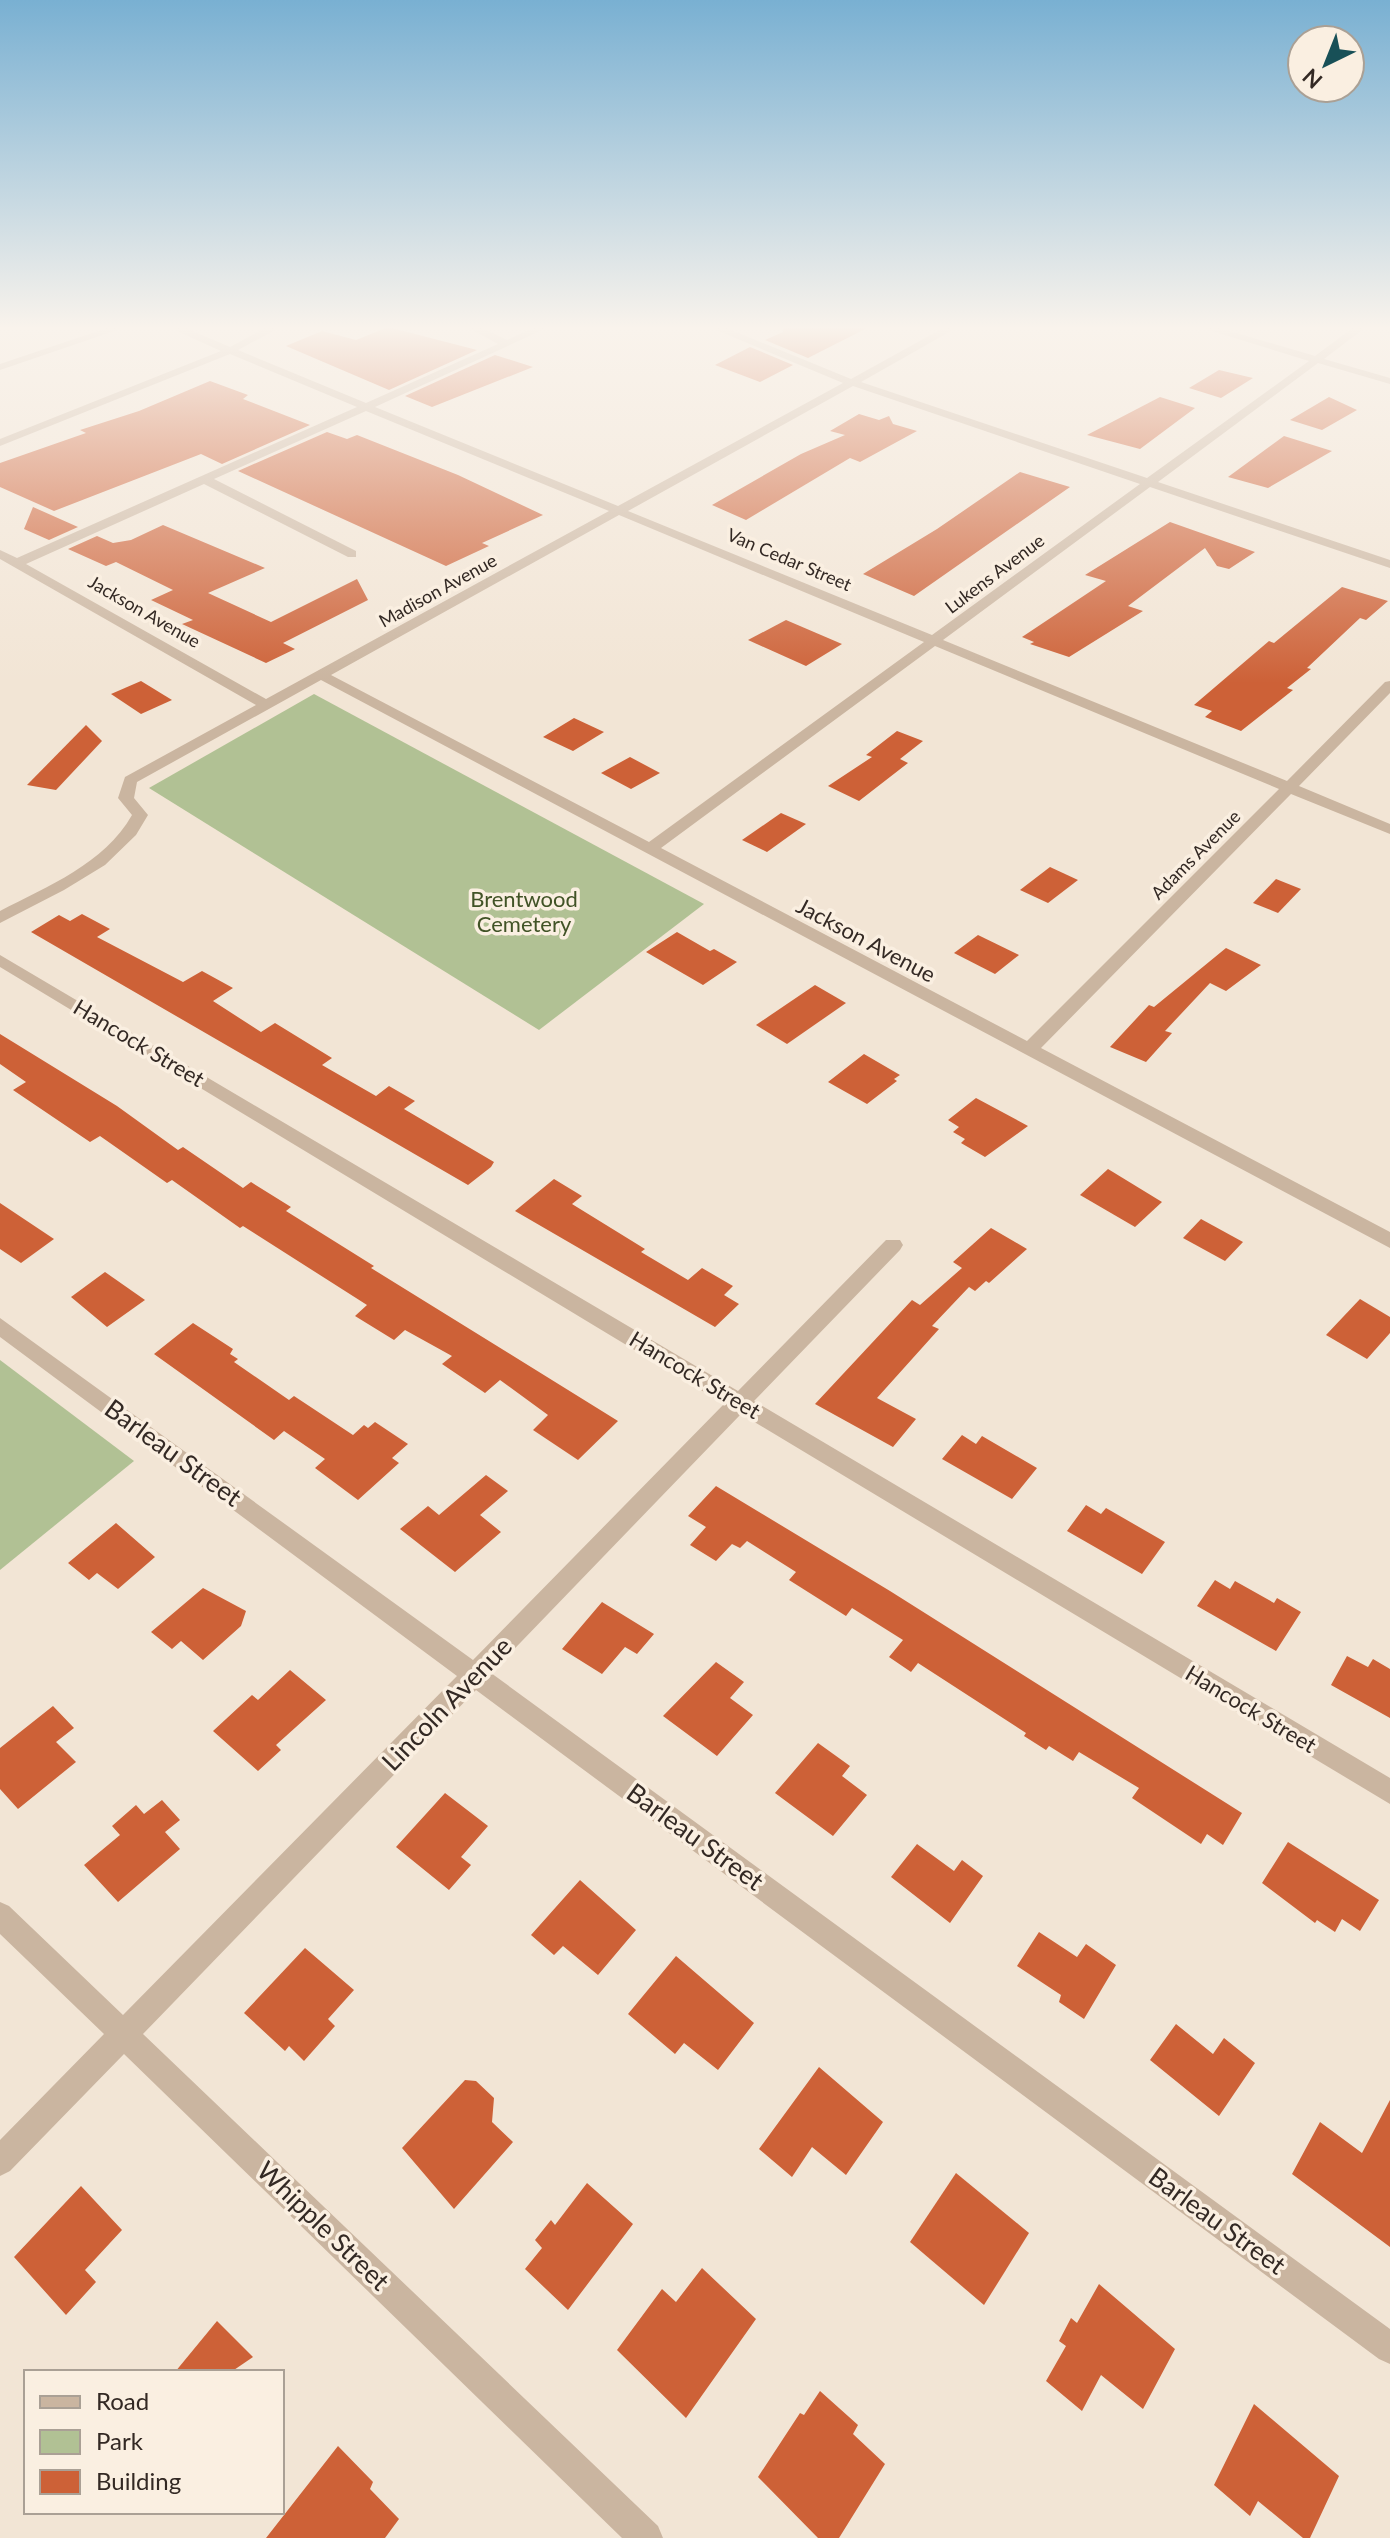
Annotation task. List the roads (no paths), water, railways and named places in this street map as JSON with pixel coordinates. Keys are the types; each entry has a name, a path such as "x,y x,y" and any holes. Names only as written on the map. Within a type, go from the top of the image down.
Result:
{"street":[{"path":"17,563 280,445"},
{"name":"Van Cedar Street","path":"461,445 1390,829"},
{"name":"Madison Avenue","path":"0,918 105,858 133,833 140,815 126,798 130,780 740,445"},
{"path":"1038,445 1390,564"},
{"name":"Lukens Avenue","path":"650,849 1200,445"},
{"path":"204,479 352,554"},
{"name":"Jackson Avenue","path":"0,554 268,706"},
{"name":"Jackson Avenue","path":"323,676 1390,1241"},
{"name":"Adams Avenue","path":"1028,1051 1390,685"},
{"name":"Hancock Street","path":"0,960 1390,1792"},
{"name":"Lincoln Avenue","path":"0,2161 893,1245"},
{"name":"Barleau Street","path":"0,1326 1390,2348"},
{"name":"Whipple Street","path":"0,1915 646,2538"}],"park label":[{"name":"Brentwood Cemetery","path":"524,912"}]}
